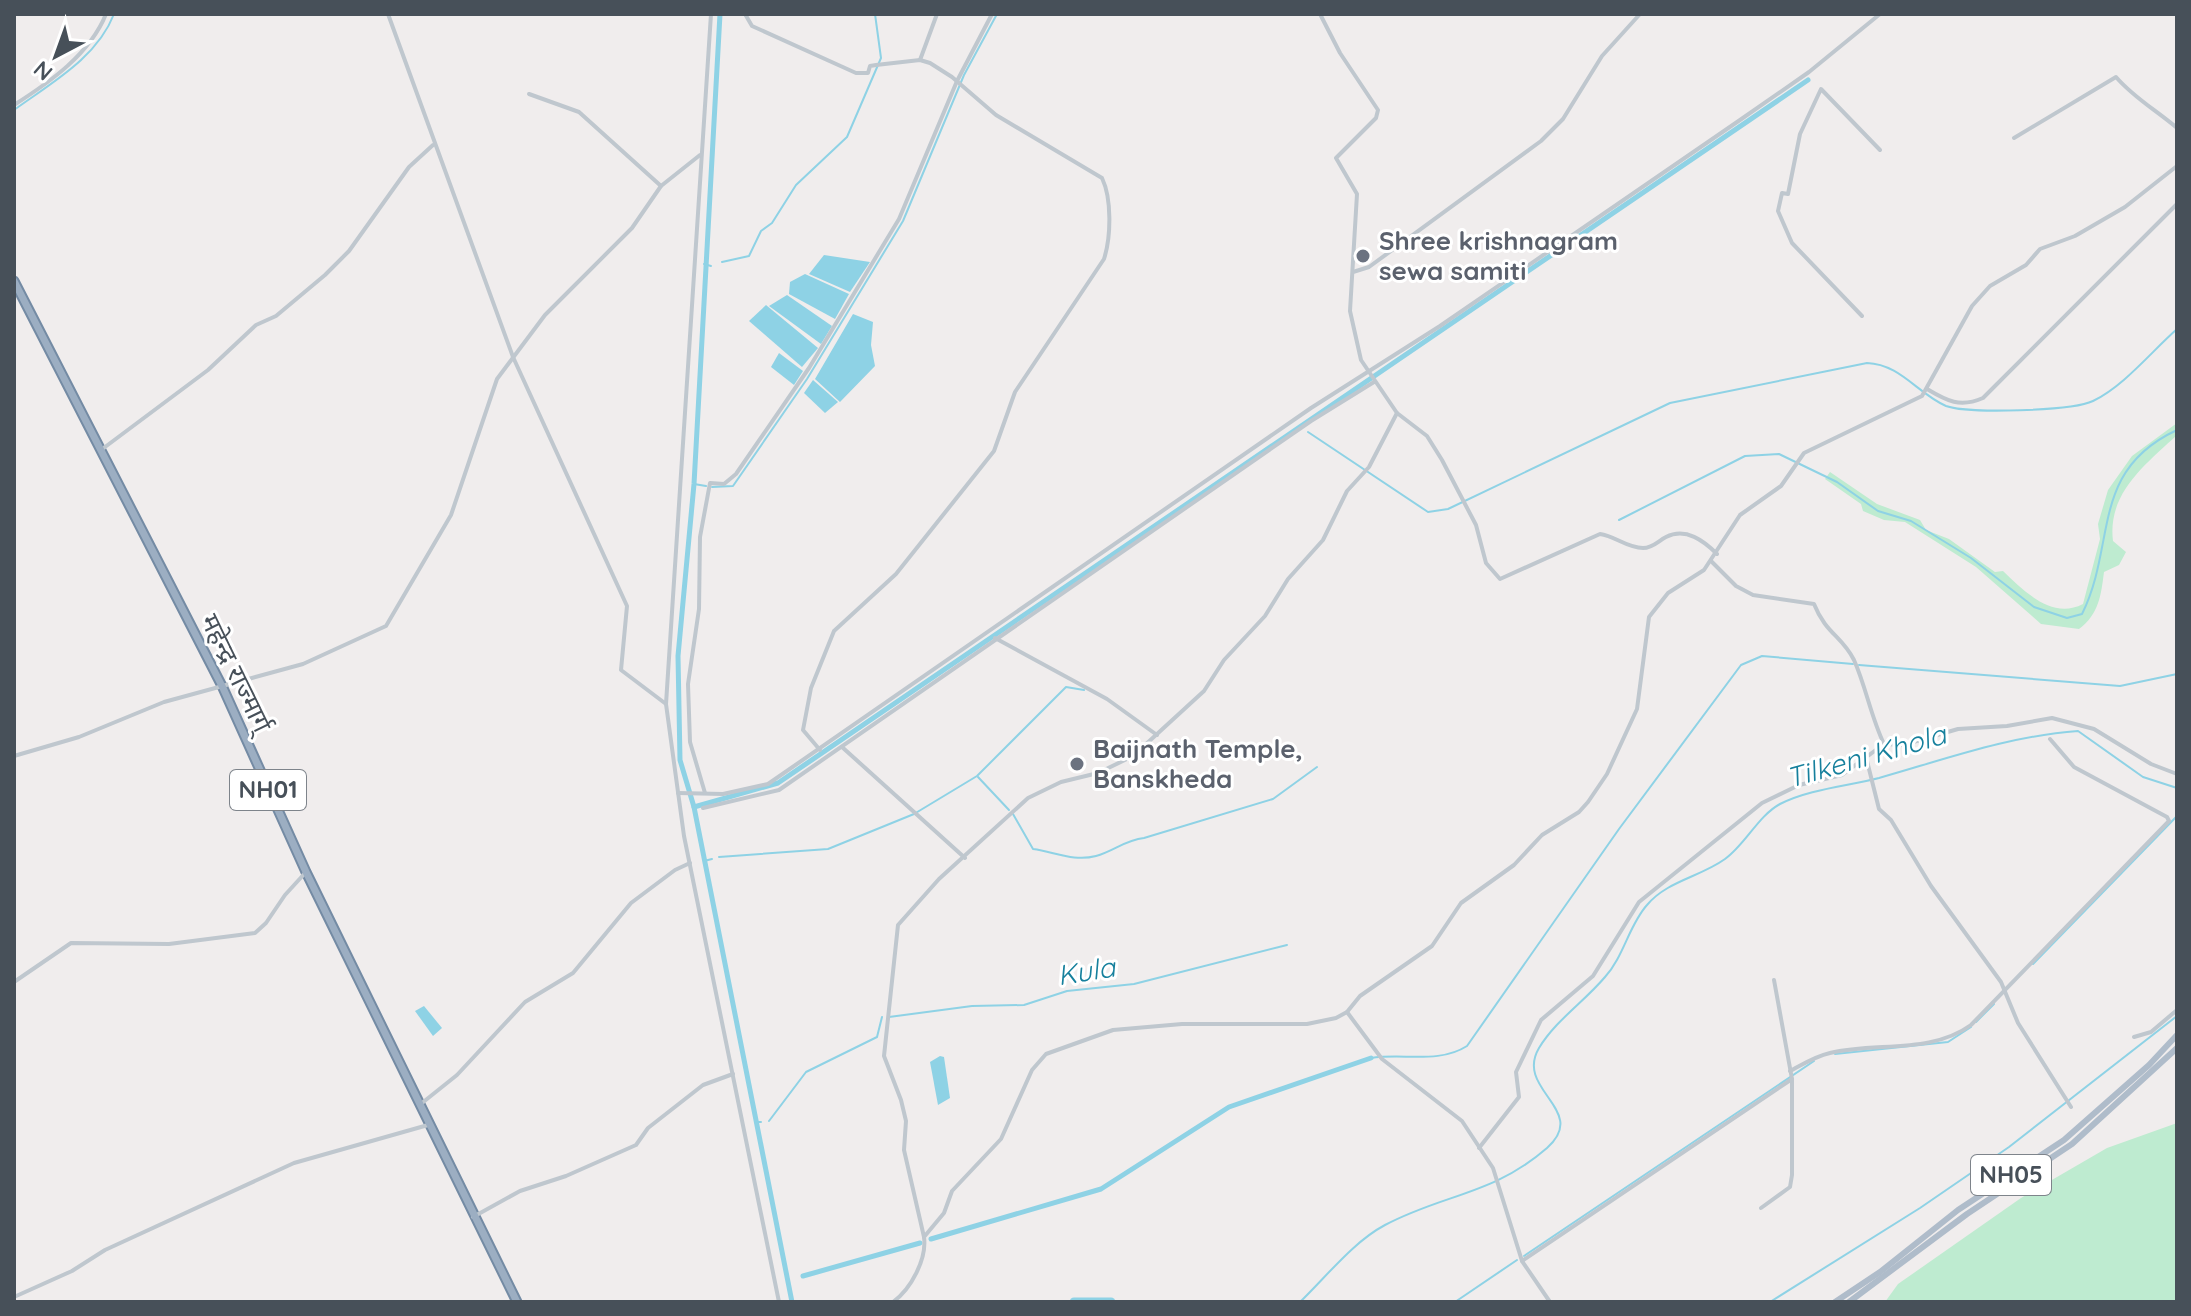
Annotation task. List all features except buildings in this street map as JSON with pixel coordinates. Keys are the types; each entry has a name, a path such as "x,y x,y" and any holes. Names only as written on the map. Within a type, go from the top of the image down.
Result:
{"highway":[{"name":"महेन्द्र राज्मार्ग्","path":"14,281 223,688 306,872 517,1302"}],"main road":[{"name":"NH05","path":"1835,1302 1880,1272 1958,1210 2064,1140 2149,1065 2177,1035"},
{"name":"NH05","path":"1849,1302 1967,1214 2072,1144 2177,1048"}],"street":[{"path":"14,105 51,80 91,43 106,14"},
{"path":"388,14 433,145 513,357 627,606 621,670 666,704"},
{"path":"711,14 666,704 690,863 779,1302"},
{"path":"745,14 752,26 856,73 868,73 870,66 920,60 959,83 996,115 1102,178 1107,188 1108,246 1089,285 1042,347 1015,392 994,451 896,574 834,631 811,688 803,730 820,750"},
{"path":"920,60 937,14"},
{"path":"705,793 690,742 688,684 699,609 700,537 710,483 724,484 736,474 849,302 899,219 992,14"},
{"path":"1320,14 1340,53 1378,110 1376,118 1336,158 1357,194 1352,325 1367,371 1374,382 1397,413 1427,436 1442,460 1476,525 1486,563 1500,579 1600,534 1640,548 1650,547 1673,534 1684,534 1706,543 1717,554"},
{"path":"1353,272 1369,267 1541,141 1563,119 1602,56 1640,14"},
{"path":"678,793 723,794 768,784 1367,371 1414,344 1774,96 1880,14"},
{"path":"2014,138 2116,77 2136,100 2145,101 2177,128"},
{"path":"1862,316 1792,243 1778,211 1782,193 1788,194 1800,134 1821,89 1880,150"},
{"path":"529,94 579,112 661,186"},
{"path":"101,450 208,370 256,325 276,316 325,275 349,251 409,167 433,145"},
{"path":"14,756 79,737 164,702 303,664 386,626 451,515 497,379 545,315 632,228 661,186 700,155"},
{"path":"924,1237 935,1228 952,1191 1001,1139 1032,1070 1046,1054 1113,1030 1182,1024 1307,1024 1347,1012 1360,996 1432,946 1461,903 1514,865 1542,835 1579,812 1588,802 1607,774 1637,709 1649,617 1668,593 1694,579 1711,561 1740,515 1781,486 1800,458 1922,396 1978,297 2026,265 2040,249 2095,226 2153,188 2177,166"},
{"path":"1927,389 1951,403 1969,404 1983,398 2177,204"},
{"path":"703,808 779,790 1311,421 1374,382"},
{"path":"893,1302 920,1265 925,1248 904,1150 906,1121 884,1056 883,1040 898,925 939,879 1028,798 1061,782 1117,765 1157,735 1204,691 1224,660 1265,616 1288,579 1323,540 1347,491 1369,467 1397,413"},
{"path":"1711,561 1736,586 1753,595 1814,604 1825,628 1844,643 1855,664 1871,717 1884,744"},
{"path":"995,638 1107,699 1157,735"},
{"path":"1479,1148 1519,1097 1516,1072 1541,1020 1593,976 1639,902 1762,803 1799,785 1842,775 1884,744 1903,745 1958,729 2007,726 2052,718 2094,729 2151,764 2177,774"},
{"path":"1522,1261 1791,1075 1834,1052 1944,1040 1971,1025 2169,821 2167,817 2074,767 2050,739"},
{"path":"842,746 965,858"},
{"path":"1866,755 1879,809 1891,820 1931,886 2005,990 2018,1023 2069,1104"},
{"path":"422,1103 457,1075 525,1002 573,973 631,903 675,870 690,863"},
{"path":"14,982 71,943 169,944 255,933 306,872"},
{"path":"1761,1208 1790,1187 1794,1124 1791,1075 1774,980"},
{"path":"2134,1037 2151,1032 2177,1010"},
{"path":"1347,1012 1380,1057 1462,1121 1493,1168 1522,1261 1550,1302"},
{"path":"473,1217 520,1191 566,1176 636,1145 648,1128 703,1085 733,1074"},
{"path":"14,1297 72,1271 105,1250 294,1163 431,1124"}],"green space":[{"path":"2177,423 2177,435 2142,469 2122,494 2116,508 2113,541 2126,552 2119,565 2104,572 2095,610 2079,629 2041,624 1976,567 1905,522 1884,520 1863,511 1861,504 1825,479 1830,472 1877,504 1920,520 1926,530 1949,539 1995,572 2003,571 2040,601 2061,609 2072,608 2083,604 2100,539 2098,524 2108,490 2132,456"},
{"path":"2177,1123 2177,1302 1885,1302 1898,1284 2021,1198 2107,1148"}],"water":[{"path":"824,255 870,262 850,292 809,274"},
{"path":"805,274 849,294 835,319 789,294 790,282"},
{"path":"787,295 832,326 821,344 769,306"},
{"path":"766,305 818,348 802,367 749,321"},
{"path":"853,314 873,322 871,345 875,366 840,402 815,379"},
{"path":"779,353 803,371 794,385 771,367"},
{"path":"813,380 838,402 825,413 804,393"},
{"path":"424,1006 442,1028 433,1036 415,1011"},
{"path":"944,1057 950,1098 938,1105 930,1062"}],"waterway":[{"path":"14,110 85,57 114,14"},
{"path":"720,14 694,484 678,656 680,760 694,807 792,1302"},
{"path":"722,262 749,256 761,231 772,223 796,185 847,137 881,58 875,14"},
{"path":"712,487 733,486 807,379 903,221 964,75 997,14"},
{"path":"694,807 778,783 1808,80"},
{"path":"704,264 711,266"},
{"path":"1308,432 1428,512 1448,509 1670,403 1867,363 1889,368 1946,406 1975,410 2020,410 2082,404 2116,387 2177,329"},
{"path":"1619,520 1745,456 1779,454 1837,482 1878,511 1911,521 1971,558 2034,607 2067,618 2082,614 2093,588 2117,488 2130,466 2149,447 2177,430"},
{"path":"694,484 706,486"},
{"path":"1371,1058 1445,1055 1467,1046 1619,829 1741,665 1762,656 1853,664"},
{"path":"1859,665 2120,686 2177,674"},
{"path":"719,857 828,849 914,814 977,776 1066,687 1084,690"},
{"name":"Tilkeni Khola","path":"1300,1302 1373,1232 1406,1215 1507,1176 1547,1148 1558,1135 1560,1122 1557,1111 1536,1076 1534,1063 1539,1048 1612,969 1647,905 1664,890 1725,859 1780,804 1816,791 1879,778 2002,743 2078,731 2143,777 2177,788"},
{"path":"1013,814 1033,849 1088,858 1131,841 1273,799 1317,767"},
{"path":"978,777 1009,810"},
{"path":"2033,964 2177,816"},
{"path":"704,861 712,859"},
{"name":"Kula","path":"889,1017 972,1006 1024,1005 1067,991 1134,984 1287,945"},
{"path":"1976,1022 1994,1004"},
{"path":"1770,1302 1920,1208 2009,1147 2177,1016"},
{"name":"Kula","path":"769,1121 806,1072 877,1037 882,1017"},
{"path":"1835,1054 1948,1042 1971,1027"},
{"path":"931,1239 1101,1189 1229,1107 1371,1058"},
{"path":"1524,1256 1814,1061"},
{"name":"Kula","path":"755,1122 761,1122"},
{"path":"803,1276 920,1243"},
{"path":"1455,1302 1517,1260"},
{"name":"Tilkeni Khola","path":"1074,1302 1111,1302"}],"place":[{"name":"Shree krishnagram sewa samiti","path":"1363,256"},
{"name":"Baijnath Temple, Banskheda","path":"1077,764"}]}
